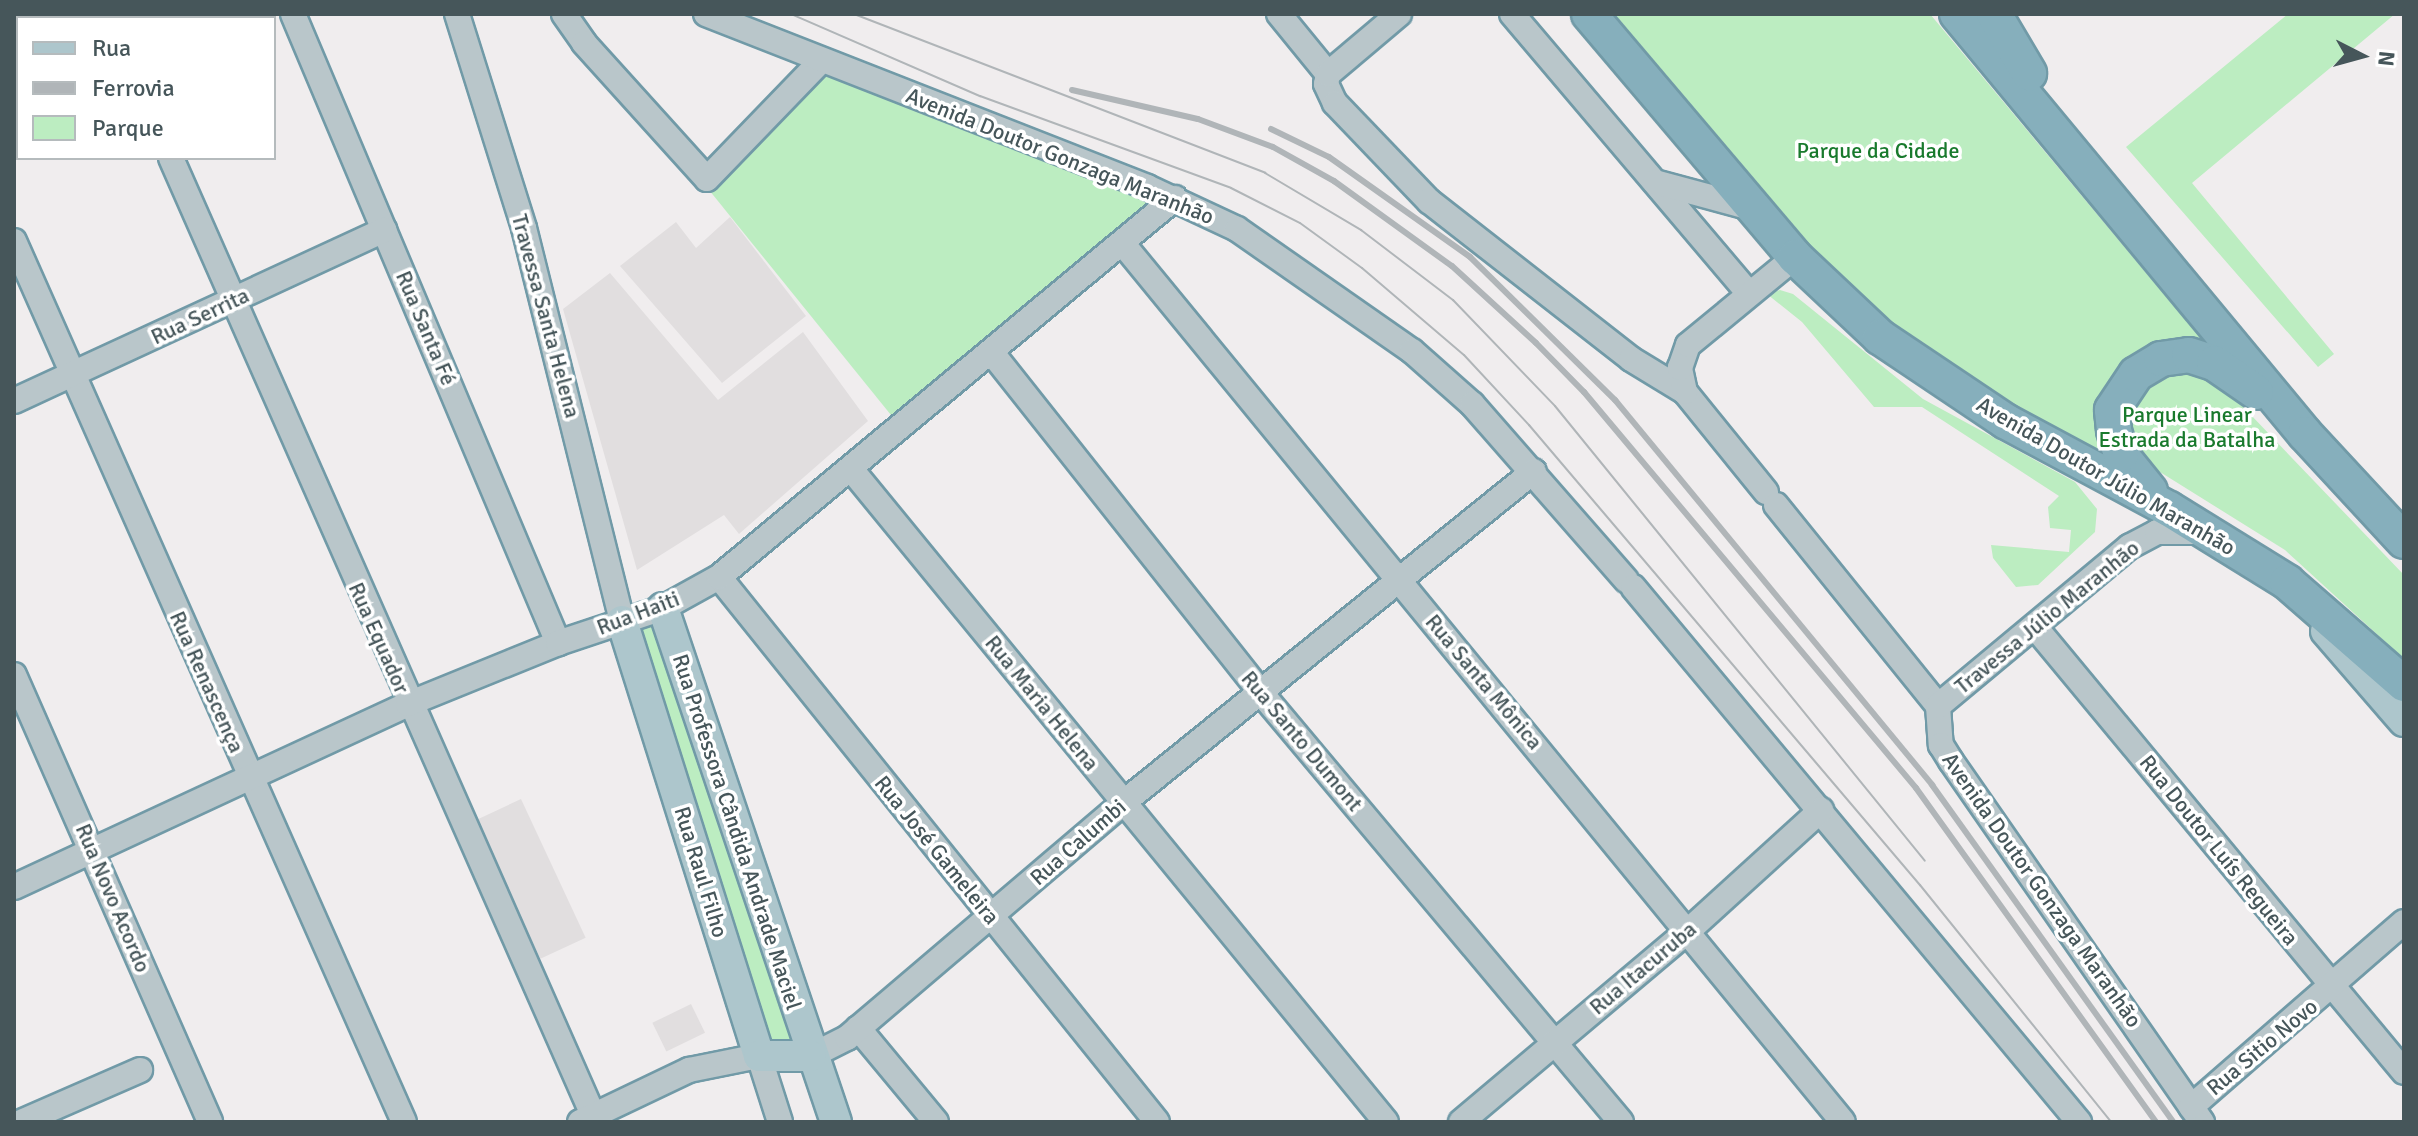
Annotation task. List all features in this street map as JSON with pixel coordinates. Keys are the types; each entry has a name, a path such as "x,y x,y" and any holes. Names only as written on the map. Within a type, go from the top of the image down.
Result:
{"highway":[{"name":"Avenida Doutor Júlio Maranhão","path":"1589,14 1795,257 1880,337 2005,421 2169,509 2287,582 2404,684"},
{"path":"1957,14 2078,156 2305,434 2404,541"},
{"path":"1994,14 2078,156"},
{"path":"2169,509 2121,455 2114,430 2117,399 2149,363 2189,355 2214,363 2305,434"}],"main road":[{"path":"2287,582 2404,721"},
{"name":"Rua Professora Cândida Andrade Maciel","path":"663,608 811,1056 836,1122"},
{"name":"Rua Raul Filho","path":"622,621 759,1056"},
{"path":"759,1056 811,1056"}],"street":[{"name":"Rua Santa Fé","path":"293,14 558,643"},
{"name":"Travessa Santa Helena","path":"457,14 524,228 622,621"},
{"path":"564,14 584,43 707,179 821,61"},
{"name":"Avenida Doutor Gonzaga Maranhão","path":"706,14 1175,198 1237,229 1400,342 1472,404 1534,471 1821,810 2079,1122"},
{"path":"1279,14 1328,74 1335,103 1429,201 1610,342 1685,392 1938,706"},
{"path":"1328,74 1399,14"},
{"path":"1512,14 1749,293"},
{"name":"Rua Equador","path":"172,160 586,1118"},
{"path":"1655,182 1755,209"},
{"name":"Rua Haiti","path":"14,887 95,854 408,704 558,643 663,608 719,577 1175,198"},
{"name":"Rua Serrita","path":"14,401 384,230"},
{"name":"Rua Renascença","path":"14,241 404,1122"},
{"name":"Rua Santa Mônica","path":"1123,244 1843,1122"},
{"path":"1685,392 1680,368 1688,345 1795,257"},
{"name":"Rua Santo Dumont","path":"992,353 1261,693 1621,1122"},
{"name":"Rua Maria Helena","path":"851,469 1386,1122"},
{"name":"Rua Calumbi","path":"811,1056 858,1028 1123,803 1534,471"},
{"name":"Travessa Júlio Maranhão","path":"1938,706 2144,538 2174,530 2207,532"},
{"name":"Rua José Gameleira","path":"719,577 1157,1122"},
{"name":"Rua Doutor Luís Regueira","path":"2035,627 2404,1072"},
{"name":"Rua Novo Acordo","path":"14,675 210,1122"},
{"name":"Avenida Doutor Gonzaga Maranhão","path":"1938,706 1941,745 1951,761 2197,1115"},
{"name":"Rua Itacuruba","path":"1461,1122 1688,931 1821,810"},
{"name":"Rua Sitio Novo","path":"2197,1115 2404,922"},
{"path":"858,1028 936,1122"},
{"path":"586,1118 689,1070 759,1056"},
{"name":"Rua Raul Filho","path":"759,1056 780,1122"},
{"path":"21,1122 140,1070"}],"shaded area":[{"path":"730,217 806,316 722,383 620,266 676,222 696,248"},
{"path":"610,273 718,400 803,332 868,421 739,534 724,515 637,570 563,309"},
{"path":"521,799 586,938 540,959 476,820"},
{"path":"691,1004 705,1033 666,1052 652,1023"}],"green space":[{"name":"Parque da Cidade","path":"1600,14 1930,14 2173,305 2217,349 2141,358 2107,465 1859,308"},
{"path":"2288,14 2395,14 2192,183 2334,354 2318,367 2126,147"},
{"path":"819,71 1149,201 895,420 705,185"},
{"path":"1780,290 1793,294 1923,399 2075,482 2097,509 2095,532 2038,585 2016,587 1993,558 1991,545 2069,552 2071,530 2050,528 2048,507 2059,496 1922,407 1874,407 1802,322 1767,294"},
{"name":"Parque Linear Estrada da Batalha","path":"2189,371 2228,391 2404,575 2404,659 2285,550 2152,467 2136,450 2130,412 2142,388 2164,374"},
{"path":"663,608 802,1033 785,1054 756,1048 622,621"}],"tram line":[{"path":"791,14 980,96 1231,188 1300,223 1362,268 1464,355 1529,425 1920,885 2111,1122"},
{"path":"854,14 1265,173 1361,230 1453,300 1555,406 1925,861"}],"railway":[{"path":"1072,90 1198,119 1273,147 1334,181 1452,266 1536,343 1584,392 1916,788 2156,1122"},
{"path":"1271,129 1329,157 1470,257 1615,400 1932,785 2173,1122"}]}
